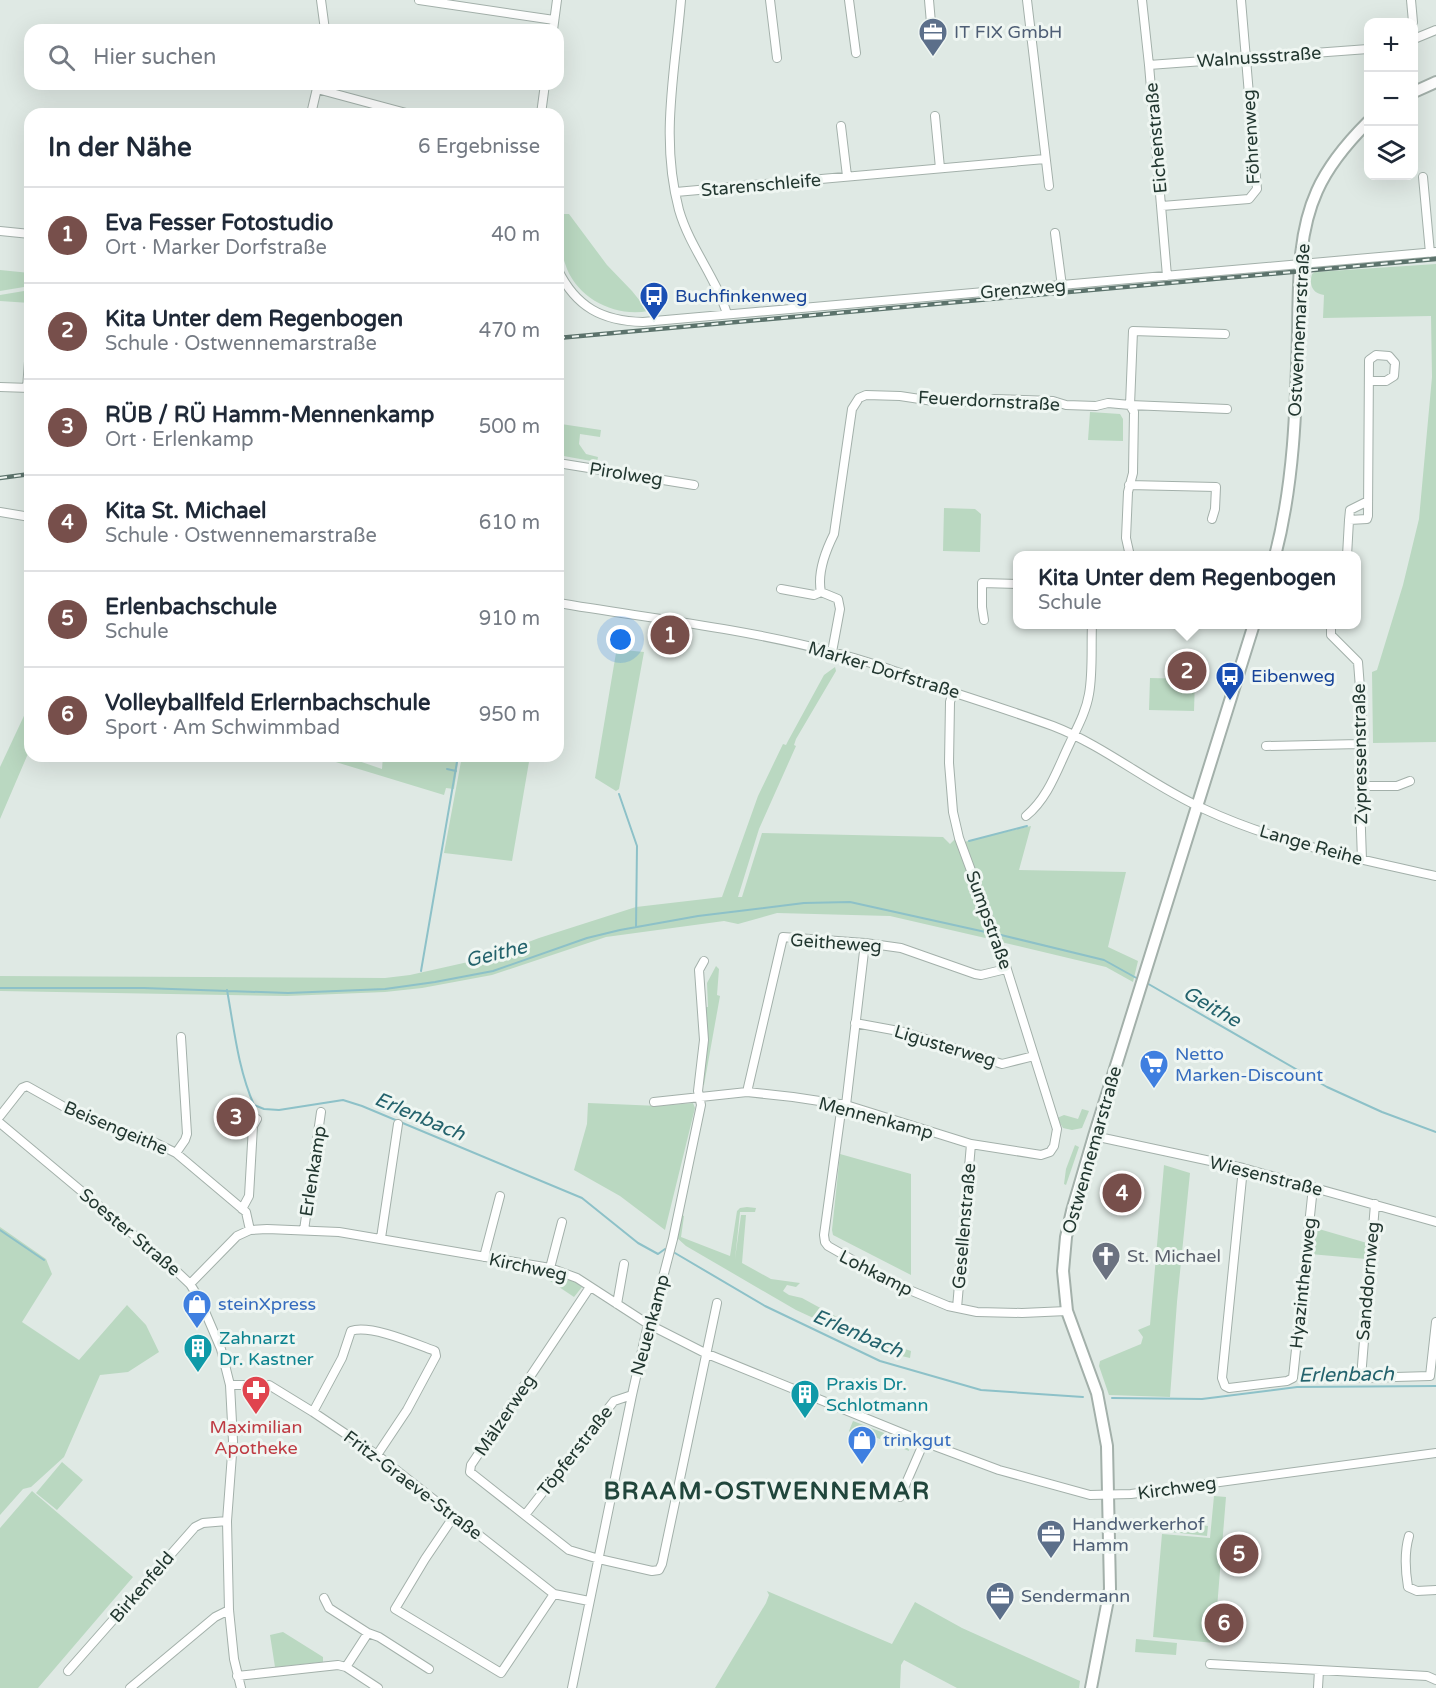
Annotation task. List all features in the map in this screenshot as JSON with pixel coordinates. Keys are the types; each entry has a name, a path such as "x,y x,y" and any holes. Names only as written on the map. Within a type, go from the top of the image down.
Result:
{"street":[{"path":"321,0 324,24"},
{"path":"419,0 554,20"},
{"path":"554,24 557,0"},
{"path":"681,0 668,135 671,174 686,230 721,293 727,314"},
{"path":"770,0 777,58"},
{"path":"849,0 856,53"},
{"path":"929,0 933,46"},
{"path":"1027,0 1049,186"},
{"name":"Eichenstraße","path":"1142,0 1167,276"},
{"name":"Föhrenweg","path":"1162,206 1249,199 1257,189 1241,0"},
{"path":"1411,0 1413,18"},
{"path":"1418,37 1436,30"},
{"name":"Walnussstraße","path":"1149,65 1364,49"},
{"path":"1418,90 1436,82"},
{"path":"313,108 317,90"},
{"path":"328,90 390,108"},
{"path":"542,108 544,90"},
{"path":"935,116 940,168"},
{"name":"Starenschleife","path":"841,126 847,176"},
{"name":"Ostwennemarstraße","path":"1276,551 1292,459 1300,263 1307,224 1317,192 1341,152 1364,126"},
{"name":"Starenschleife","path":"676,192 1045,159"},
{"path":"1423,177 1433,252"},
{"path":"0,231 24,233"},
{"path":"1055,233 1062,286"},
{"name":"Grenzweg","path":"564,280 583,304 610,318 643,322 1433,252"},
{"path":"1129,551 1126,538 1129,485 1133,473 1134,412 1130,405 1133,331 1225,334"},
{"path":"1349,520 1367,519 1370,381"},
{"path":"0,387 24,388"},
{"name":"Feuerdornstraße","path":"821,592 826,550 834,534 852,409 859,398 866,395 900,396 933,401 988,402 994,399 1053,401 1066,405 1096,406 1108,403 1130,405"},
{"path":"1130,405 1227,409"},
{"name":"Pirolweg","path":"564,464 694,485"},
{"path":"1129,485 1216,487 1212,519"},
{"path":"1347,551 1350,510 1368,501"},
{"path":"0,512 24,516"},
{"path":"984,620 982,583 1013,584"},
{"path":"781,589 814,595 821,592 838,598 840,609 832,652"},
{"name":"Marker Dorfstraße","path":"564,604 788,641 900,672 1047,724 1074,736 1193,804"},
{"path":"1026,816 1036,808 1053,780 1087,704 1092,629"},
{"name":"Ostwennemarstraße","path":"1091,1688 1110,1589 1107,1446 1100,1407 1067,1311 1063,1271 1064,1250 1072,1211 1193,804 1252,629"},
{"name":"Zypressenstraße","path":"1331,629 1330,635 1358,662 1362,705 1359,722 1363,786 1360,802 1362,860"},
{"name":"Sumpstraße","path":"953,692 950,702 949,729 953,812 960,842 1006,969 1034,1056 1057,1130 1056,1143"},
{"path":"1266,746 1360,744"},
{"path":"1363,786 1397,786 1410,781"},
{"name":"Lange Reihe","path":"1193,804 1277,837 1362,860 1436,876"},
{"name":"Geitheweg","path":"747,1092 783,937 901,948 981,975 1006,969"},
{"name":"Lohkamp","path":"865,943 844,1105 829,1192 825,1242 834,1252 934,1302 977,1312 1022,1314 1067,1311"},
{"name":"Neuenkamp","path":"572,1688 632,1395 648,1324 656,1304 673,1239 701,1105 698,1091 704,1040 699,970 704,961"},
{"name":"Ligusterweg","path":"855,1023 904,1032 1002,1064 1034,1056"},
{"path":"176,1153 185,1140 186,1134 181,1037"},
{"name":"Beisengeithe","path":"0,1116 27,1086 84,1118 156,1143 176,1153 246,1212 250,1230"},
{"name":"Mennenkamp","path":"654,1102 747,1092 844,1105 971,1144 1041,1155 1050,1152 1056,1143"},
{"name":"Erlenkamp","path":"304,1230 321,1112"},
{"path":"242,1209 249,1196 253,1126 257,1119"},
{"name":"Soester Straße","path":"0,1123 190,1284 213,1328 230,1385 233,1442 227,1521 229,1610 231,1640 241,1688"},
{"path":"381,1238 398,1124"},
{"name":"Wiesenstraße","path":"1094,1136 1243,1168 1436,1222"},
{"name":"Gesellenstraße","path":"957,1308 971,1144"},
{"name":"Hyazinthenweg","path":"1243,1168 1222,1378 1225,1386 1229,1388 1287,1382 1293,1378 1313,1187"},
{"path":"484,1257 500,1196"},
{"name":"Sanddornweg","path":"1375,1204 1361,1378 1430,1376 1436,1322"},
{"path":"550,1268 562,1222"},
{"name":"Kirchweg","path":"250,1230 274,1228 339,1232 550,1268 577,1278 648,1324 705,1353 999,1470 1090,1495 1131,1494 1436,1453"},
{"path":"190,1284 237,1236 250,1230"},
{"path":"617,1304 624,1264"},
{"name":"Mälzerweg","path":"590,1287 470,1468 472,1475 569,1550 652,1571 661,1567 705,1353"},
{"path":"705,1353 717,1303"},
{"path":"312,1412 342,1358 351,1331 361,1329 373,1331 404,1339 435,1351 436,1356 418,1392 376,1455"},
{"name":"Fritz-Graeve-Straße","path":"230,1385 269,1385 376,1455 554,1594 590,1601"},
{"name":"Töpferstraße","path":"525,1515 614,1401 632,1395"},
{"path":"900,1497 924,1442"},
{"path":"454,1516 395,1609 501,1673 554,1594"},
{"name":"Birkenfeld","path":"68,1671 195,1527 203,1523 227,1521"},
{"path":"1409,1536 1405,1548 1405,1573 1408,1587 1417,1590 1436,1590"},
{"path":"324,1598 328,1608 429,1669"},
{"path":"130,1688 215,1617 229,1610"},
{"path":"346,1667 368,1633"},
{"path":"1210,1664 1427,1676 1436,1680"},
{"path":"237,1676 338,1665 346,1667 378,1688"},
{"path":"1318,1688 1319,1670"}],"green space":[{"path":"564,214 569,214 607,265 648,311 624,311 600,304 573,280 565,262"},
{"path":"1436,264 1436,742 1373,743 1372,672 1377,670 1403,585 1419,519 1432,377 1431,316 1323,318 1324,295 1314,290 1311,278 1315,272"},
{"path":"0,270 24,272 24,287 0,291"},
{"path":"24,291 24,303 0,301 0,295"},
{"path":"1090,412 1120,414 1123,419 1123,441 1088,440"},
{"path":"564,424 601,430 600,437 580,434 579,444 586,454 598,457 597,462 564,456"},
{"path":"944,508 975,509 981,514 980,552 943,551"},
{"path":"620,629 627,631 624,650 644,652 619,789 616,791 595,778"},
{"path":"835,667 836,671 796,739 794,745 796,746 759,829 738,897 742,897 762,833 943,837 950,844 955,839 994,940 890,916 777,913 738,924 724,921 606,937 492,975 422,988 385,992 287,996 0,991 0,976 385,978 410,975 486,958 539,938 636,907 722,897 758,796 783,744 786,745 824,675"},
{"path":"1150,678 1195,679 1194,711 1149,710"},
{"path":"24,716 24,762 0,819 0,767"},
{"path":"336,762 362,762 382,769 383,762 458,762 454,789 446,788 444,795"},
{"path":"461,762 529,762 512,861 444,853"},
{"path":"1031,826 1019,870 1126,872 1108,947 1138,961 1133,982 1106,967 1001,942 964,842"},
{"path":"716,966 719,969 717,995 720,996 704,1085 701,1085 705,1007 708,1007 707,983"},
{"path":"588,1103 659,1106 693,1103 695,1108 665,1230 620,1196 574,1170 587,1124"},
{"path":"1082,1109 1089,1111 1082,1128 1072,1130 1063,1128 1057,1118 1064,1115 1078,1119"},
{"path":"1075,1145 1079,1147 1066,1185 1064,1184 1066,1169"},
{"path":"840,1154 911,1174 911,1275 833,1235"},
{"path":"1164,1165 1190,1173 1170,1397 1109,1395 1099,1366 1100,1361 1141,1344 1143,1337 1138,1330 1150,1325"},
{"path":"747,1207 756,1208 755,1212 740,1212 735,1259 741,1215 746,1215 742,1263 771,1279 800,1283 796,1287 787,1285 783,1291 802,1298 870,1335 869,1337 911,1351 910,1358 889,1353 796,1310 686,1246 676,1237 679,1214 684,1216 681,1237 730,1256 737,1211"},
{"path":"0,1227 46,1259 52,1274 22,1322 79,1360 127,1305 146,1325 159,1352 128,1372 100,1375 64,1457 31,1487 23,1489 0,1515"},
{"path":"1312,1227 1367,1243 1366,1259 1310,1254"},
{"path":"529,1267 551,1273 553,1270 582,1287 574,1297"},
{"path":"853,1421 905,1442 909,1451 853,1428 851,1433 849,1431"},
{"path":"62,1462 83,1480 57,1510 36,1493"},
{"path":"32,1491 133,1577 38,1688 0,1688 0,1528"},
{"path":"1214,1496 1226,1497 1217,1608 1232,1609 1231,1638 1217,1638 1217,1615 1214,1643 1153,1637 1162,1534 1210,1538"},
{"path":"1163,1522 1208,1526 1207,1536 1162,1531"},
{"path":"767,1591 892,1644 915,1602 962,1628 1080,1681 1079,1688 957,1688 904,1660 901,1665 900,1688 715,1688 766,1603 769,1595"},
{"path":"283,1632 323,1657 323,1662 275,1667 270,1635"},
{"path":"1136,1639 1177,1643 1176,1655 1135,1652"}],"waterway":[{"path":"421,971 457,762"},
{"path":"447,769 456,771"},
{"path":"619,794 637,846 636,927"},
{"path":"969,841 1027,826"},
{"name":"Geithe","path":"0,988 144,988 288,993 385,989 493,971 587,938 620,930 698,916 804,903 850,902 990,933"},
{"name":"Geithe","path":"1001,935 1104,960 1140,980"},
{"name":"Geithe","path":"1145,982 1327,1087 1382,1112 1436,1132"},
{"name":"Erlenbach","path":"227,990 240,1063 254,1105 264,1109 279,1110 343,1100 362,1106 582,1198 638,1243 658,1254 665,1249"},
{"path":"0,1230 44,1260"},
{"name":"Erlenbach","path":"675,1253 765,1306 880,1361 981,1390 1083,1397"},
{"name":"Erlenbach","path":"1112,1398 1202,1399 1297,1387 1436,1386"}],"railway":[{"path":"564,337 1436,259"},
{"path":"0,478 24,475"}],"place":[{"name":"IT FIX GmbH","path":"933,58"},
{"name":"Buchfinkenweg","path":"654,322"},
{"name":"Eva Fesser Fotostudio","path":"670,635"},
{"name":"Kita Unter dem Regenbogen","path":"1187,671"},
{"name":"Eibenweg","path":"1230,702"},
{"name":"Netto Marken-Discount","path":"1154,1090"},
{"name":"RÜB / RÜ Hamm-Mennenkamp","path":"236,1117"},
{"name":"Kita St. Michael","path":"1122,1193"},
{"name":"St. Michael","path":"1106,1282"},
{"name":"steinXpress","path":"197,1330"},
{"name":"Zahnarzt Dr. Kastner","path":"198,1374"},
{"name":"Maximilian Apotheke","path":"256,1416"},
{"name":"Praxis Dr. Schlotmann","path":"805,1420"},
{"name":"trinkgut","path":"862,1466"},
{"name":"Erlenbachschule","path":"1239,1554"},
{"name":"Handwerkerhof Hamm","path":"1051,1560"},
{"name":"Sendermann","path":"1000,1622"},
{"name":"Volleyballfeld Erlernbachschule","path":"1224,1623"}],"district":[{"name":"BRAAM-OSTWENNEMAR","path":"767,1491"}]}
